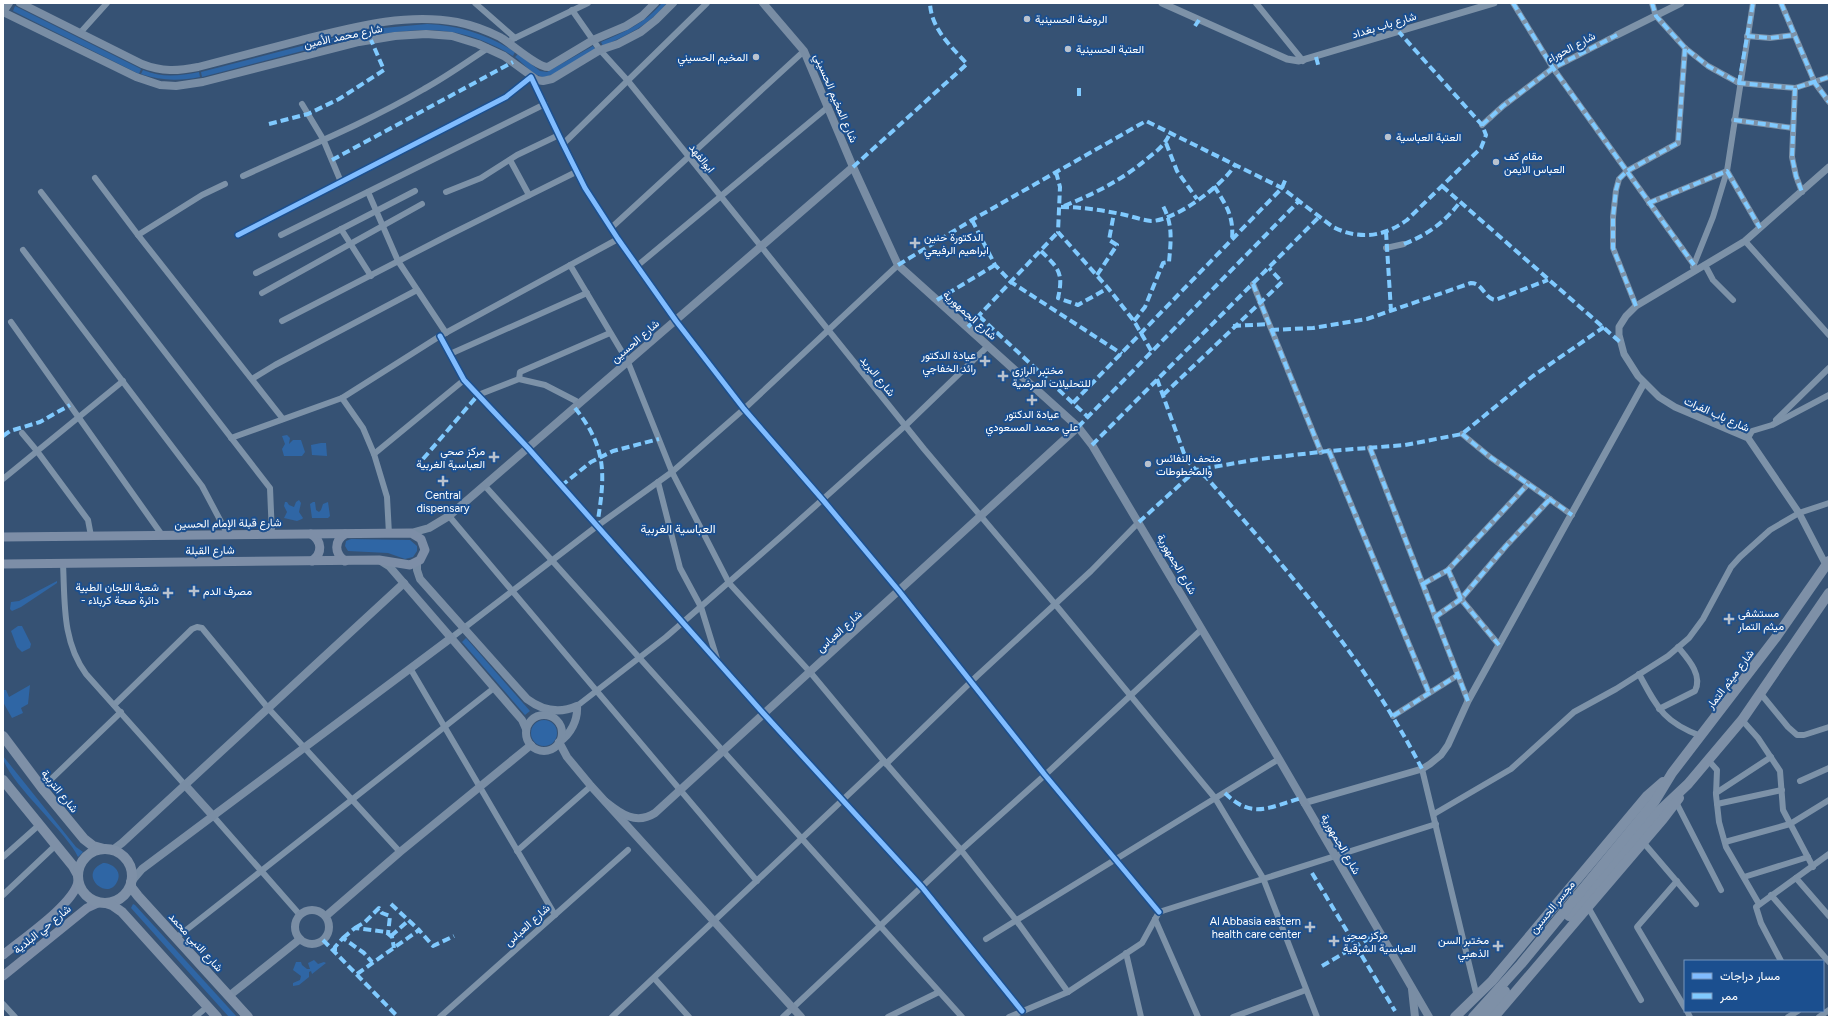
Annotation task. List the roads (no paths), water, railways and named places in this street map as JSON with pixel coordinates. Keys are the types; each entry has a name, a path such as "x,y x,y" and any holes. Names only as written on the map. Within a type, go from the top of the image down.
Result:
{"highway":[{"name":"شارع ميثم التمار","path":"1650,813 1655,801 1672,773 1781,631 1828,563"},
{"path":"1494,1017 1663,820 1688,784 1742,720 1829,593"},
{"path":"1797,609 1799,617 1806,621 1810,621"},
{"path":"1781,631 1786,628 1795,632 1798,636 1797,641"},
{"name":"شارع التربية","path":"3,736 42,788 86,842 108,850"},
{"path":"1455,1017 1477,997 1648,796 1672,773"},
{"path":"3,780 73,866 84,894 93,901 112,905 122,912 216,1017"},
{"path":"1650,813 1688,784"},
{"name":"مجسر الحسين","path":"1473,1017 1521,964 1650,813"},
{"name":"مجسر الحسين","path":"1483,1017 1650,813"},
{"path":"78,879 82,861 93,852 108,850 117,852 124,857 132,873 128,890 115,902 102,903"},
{"name":"شارع النبي محمد","path":"131,882 131,887 138,896 248,1017"}],"main road":[{"path":"3,12 9,3"},
{"name":"شارع محمد الأمين","path":"20,3 147,66 160,70 175,71 198,67 350,28 410,20 455,22 480,28 512,40 538,65 546,67 593,40 626,26 642,16 655,3"},
{"path":"531,77 540,81 552,79 600,50 618,44 641,32 656,20 672,3"},
{"name":"شارع المخيم الحسيني","path":"763,3 804,51 853,167"},
{"name":"شارع محمد الأمين","path":"3,12 149,83 170,86 203,82 348,45 395,36 439,35 465,39 488,48 510,61 531,77"},
{"name":"شارع الحسين","path":"449,516 853,167"},
{"name":"شارع الجمهورية","path":"853,167 898,265 1078,427 1092,445 1279,759 1429,1017"},
{"name":"شارع العباس","path":"606,802 622,814 635,819 642,819 655,814 1078,427"},
{"name":"شارع قبلة الإمام الحسين","path":"3,537 411,533 429,528 449,516"},
{"path":"379,560 387,564 404,583 522,720 531,745 546,751 553,748 573,727 577,716 577,706 560,711 546,710 527,699 420,579 417,570 417,563 424,554 425,546 418,536 411,533"},
{"path":"311,534 319,542 320,547 320,552 312,561"},
{"path":"345,534 338,540 337,550 341,558 345,561"},
{"name":"شارع القبلة","path":"3,564 379,560 406,565 417,563"},
{"path":"108,850 114,849 120,845 404,583"},
{"path":"131,882 142,869 451,638"},
{"path":"526,729 528,724 535,717 545,715 555,718 561,727 561,737 559,742 567,757 591,786 801,1017"},
{"path":"326,916 400,852 531,745"},
{"path":"185,785 213,816"},
{"name":"شارع حي البلدية","path":"3,955 52,916 72,895 78,879"},
{"name":"شارع حي البلدية","path":"3,976 87,908 102,903"},
{"path":"314,910 326,916 329,931 324,940 309,944 300,939 297,935 295,926 300,914 305,911 314,910"},
{"path":"52,916 59,918 62,928"},
{"path":"229,996 300,939"},
{"path":"1412,986 1415,1017"}],"street":[{"path":"80,33 107,3"},
{"path":"475,3 512,40 588,3"},
{"path":"563,144 707,3"},
{"path":"1162,3 1287,59 1303,61"},
{"path":"1256,3 1303,61"},
{"name":"شارع باب بغداد","path":"1303,61 1494,3"},
{"path":"1512,3 1553,68 1694,265"},
{"path":"1652,3 1656,16 1685,48 1708,66 1739,83 1795,88 1829,78"},
{"name":"شارع الحوراء","path":"1482,125 1503,106 1553,68 1681,3"},
{"path":"1691,272 1713,217 1727,170 1739,83 1753,3"},
{"path":"1781,3 1815,83 1829,102"},
{"path":"572,10 600,50"},
{"path":"1748,36 1770,38 1794,35"},
{"path":"243,176 323,139 349,129 425,89 488,48"},
{"path":"1685,48 1678,143 1627,172 1619,180 1616,190 1613,217 1613,248 1636,306 1745,241 1829,167"},
{"name":"ابوالفهد","path":"600,50 628,81 761,247"},
{"path":"611,228 804,51"},
{"path":"238,235 506,96 531,77 576,172 618,239 676,321 744,409 823,500 1045,775 1159,912"},
{"path":"1795,88 1792,157 1796,176 1802,192"},
{"path":"302,104 323,139 341,182"},
{"path":"281,235 545,104"},
{"path":"637,266 828,107"},
{"path":"1734,120 1793,128"},
{"path":"446,192 481,178 510,160 559,135"},
{"path":"510,160 529,195"},
{"path":"1649,203 1727,170"},
{"path":"1727,170 1760,228"},
{"path":"282,321 576,172"},
{"path":"95,178 138,235 284,419"},
{"path":"138,235 202,195 224,184"},
{"path":"256,273 415,191"},
{"path":"41,192 270,488 272,534"},
{"path":"368,192 398,262 446,333"},
{"path":"262,293 422,204"},
{"path":"342,229 371,276"},
{"path":"231,438 342,398 440,336 618,239"},
{"path":"1745,241 1829,336"},
{"path":"1386,248 1404,244"},
{"name":"شارع البريد","path":"761,247 980,516 1055,604 1215,798 1263,878 1317,1017"},
{"path":"23,250 202,486 228,535"},
{"path":"570,265 628,362 672,472 729,583 810,672 961,850 1016,920 1068,992"},
{"path":"451,638 463,627 597,526 672,472 744,409 898,265"},
{"path":"1705,265 1713,280 1733,300"},
{"path":"1252,284 1322,452"},
{"path":"252,379 275,365 417,290"},
{"path":"450,354 587,292"},
{"name":"شارع باب الفرات","path":"1636,306 1626,316 1619,327 1620,342 1624,354 1644,383 1659,397 1675,408 1748,438 1799,513 1828,563"},
{"path":"11,322 162,536"},
{"path":"519,379 520,372 610,333"},
{"path":"440,336 464,380 528,448 764,714 844,799 922,887 1022,1011"},
{"path":"577,706 683,623 729,583 906,425 988,346"},
{"path":"1772,425 1829,368"},
{"path":"478,394 519,379 545,385 576,401"},
{"path":"374,454 464,380"},
{"path":"3,479 123,381"},
{"path":"1304,802 1422,769 1430,764 1448,745 1468,701 1644,383"},
{"path":"1748,438 1752,431 1772,425 1829,395"},
{"path":"342,398 363,428 374,454 387,497 389,534"},
{"path":"22,434 37,451 88,520 91,536"},
{"path":"1462,434 1490,457 1572,515"},
{"path":"1370,448 1468,701"},
{"path":"1328,451 1429,693"},
{"path":"658,482 680,568 701,607 717,661"},
{"path":"1423,584 1448,570 1528,484"},
{"path":"484,486 962,1017"},
{"path":"1435,617 1461,599 1506,546 1550,499"},
{"path":"1434,814 1511,769 1574,712 1616,689 1668,656 1689,638 1703,619 1731,567 1740,557 1770,530 1799,513 1829,503"},
{"path":"449,516 757,881"},
{"path":"612,1017 844,799 1091,571 1139,522"},
{"path":"63,564 66,626 72,647 81,666 185,785"},
{"path":"1448,570 1461,599 1499,645"},
{"path":"114,705 192,629 197,627 202,628 268,708 400,852"},
{"path":"783,1017 961,850 1045,775 1202,629"},
{"path":"698,639 705,640 708,632"},
{"path":"1659,709 1695,691 1697,687 1693,666 1678,647"},
{"path":"410,668 555,915"},
{"path":"1639,674 1659,709 1672,722 1701,736"},
{"path":"1393,716 1458,675"},
{"path":"176,938 494,688"},
{"path":"1761,694 1788,727 1797,735 1804,735 1829,727"},
{"path":"42,788 121,712"},
{"path":"1742,720 1758,738 1780,771 1783,810 1813,867"},
{"path":"1716,793 1771,757"},
{"path":"986,939 1279,759"},
{"path":"1708,760 1717,770 1717,804 1719,822 1725,842 1759,904"},
{"path":"1800,781 1829,768"},
{"path":"1422,769 1477,997"},
{"path":"518,851 591,786"},
{"path":"1717,804 1782,790"},
{"path":"1725,842 1790,824 1829,800"},
{"path":"1676,802 1721,890"},
{"path":"213,816 300,914"},
{"path":"1008,1017 1068,992 1142,943 1159,912 1436,824"},
{"path":"3,857 39,825"},
{"path":"1643,842 1696,904"},
{"path":"3,895 56,845"},
{"name":"شارع العباس","path":"440,1017 628,850"},
{"path":"1781,960 1756,908 1759,904 1813,867 1829,854"},
{"path":"1744,877 1808,857"},
{"path":"1796,878 1829,916"},
{"path":"1677,881 1637,927 1684,1006"},
{"path":"1771,896 1829,962"},
{"path":"1588,907 1641,1000"},
{"path":"1155,920 1198,1017"},
{"path":"1126,953 1141,1017"},
{"path":"654,978 689,1017"},
{"path":"1233,1017 1306,990"},
{"path":"888,1017 939,992"},
{"path":"3,1004 15,1017"},
{"path":"195,1017 207,1007"},
{"path":"790,1017 793,1008"},
{"path":"1819,1017 1829,1010"}],"place":[{"name":"الروضة الحسينية","path":"1027,19"},
{"name":"العتبة الحسينية","path":"1068,49"},
{"name":"المخيم الحسيني","path":"756,57"},
{"name":"العتبة العباسية","path":"1388,137"},
{"name":"مقام كف العباس الايمن","path":"1496,162"},
{"name":"الدكتورة حنين ابراهيم الرفيعي","path":"915,243"},
{"name":"عيادة الدكتور رائد الخفاجي","path":"985,361"},
{"name":"مختبر الرازي للتحليلات المرضية","path":"1003,376"},
{"name":"عيادة الدكتور علي محمد المسعودي","path":"1032,400"},
{"name":"مركز صحي العباسية الغربية","path":"494,457"},
{"name":"متحف النفائس والمخطوطات","path":"1148,464"},
{"name":"Central dispensary","path":"443,481"},
{"name":"مصرف الدم","path":"194,591"},
{"name":"شعبة اللجان الطبية - دائرة صحة كربلاء","path":"168,593"},
{"name":"مستشفى ميثم التمار","path":"1729,619"},
{"name":"Al Abbasia eastern health care center","path":"1310,927"},
{"name":"مركز صحي العباسية الشرقية","path":"1334,941"},
{"name":"مختبر السن الذهبي","path":"1498,946"}],"district":[{"name":"العباسية الغربية","path":"678,529"}]}
